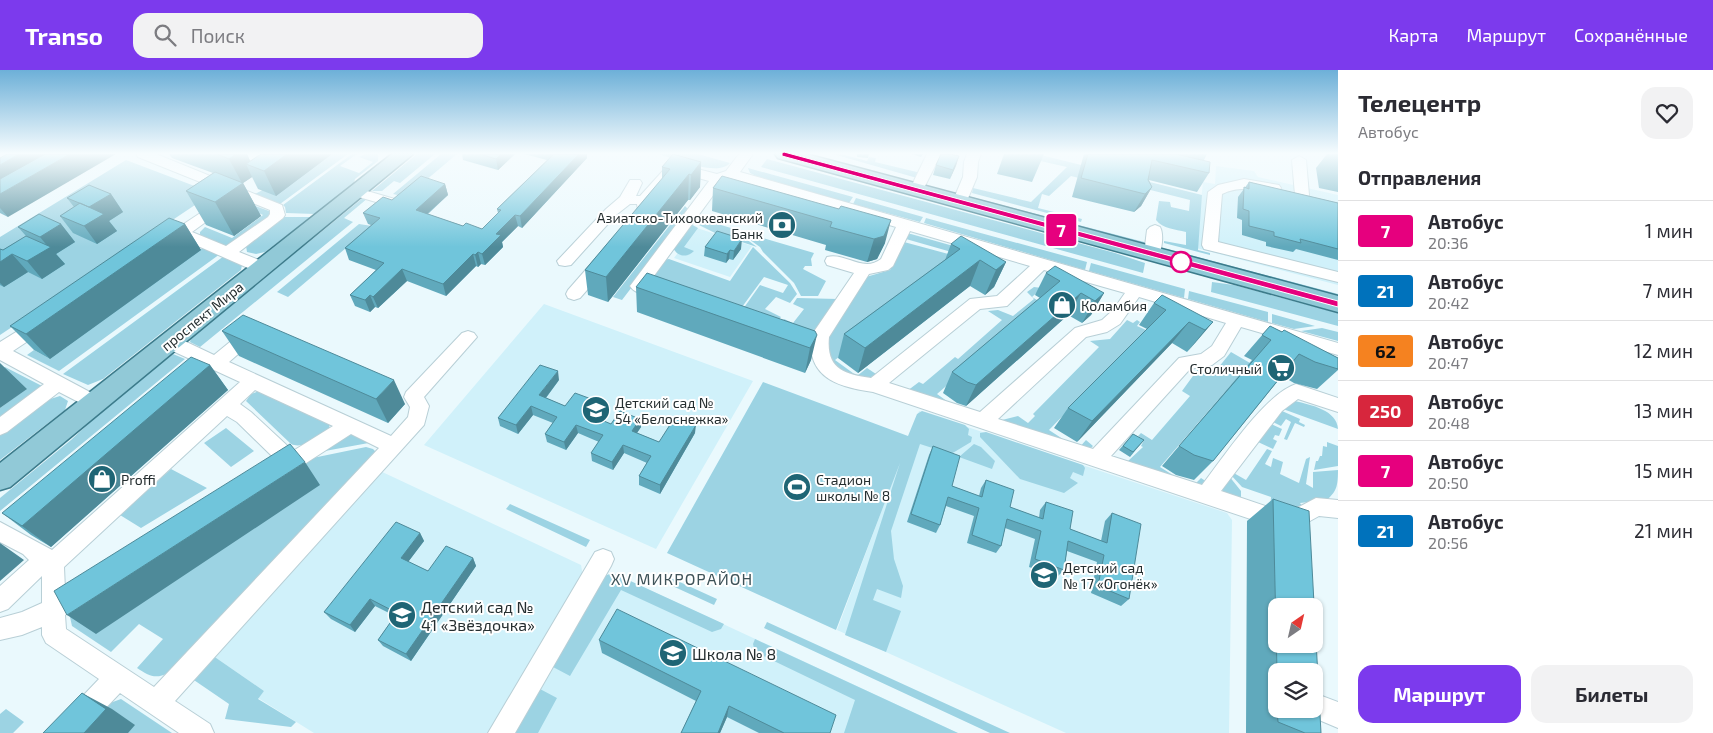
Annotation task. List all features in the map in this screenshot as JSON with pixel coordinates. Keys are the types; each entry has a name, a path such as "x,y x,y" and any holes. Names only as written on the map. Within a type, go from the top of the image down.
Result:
{"main road":[{"name":"проспект Мира","path":"0,479 365,185"},
{"path":"894,185 1338,304"}],"street":[{"path":"210,185 234,197 273,206 278,211 273,220 229,252 263,268"},
{"path":"157,249 253,185"},
{"path":"565,261 611,212 626,200 634,185"},
{"path":"626,200 644,200 658,185"},
{"path":"657,293 638,286 717,185"},
{"path":"758,185 905,224 1238,320 1337,354"},
{"path":"916,191 919,185"},
{"path":"959,203 967,185"},
{"path":"1228,185 1215,192 1210,245 1338,277"},
{"path":"1260,185 1320,199"},
{"path":"1301,185 1302,195"},
{"path":"357,192 393,203"},
{"path":"626,234 646,211 644,200"},
{"path":"833,261 864,270 882,266 887,262 905,224"},
{"path":"1152,254 1155,230"},
{"path":"574,294 613,249"},
{"path":"874,385 976,303 1001,302 1042,264"},
{"path":"864,270 813,347 822,364 832,373 861,384 874,385 1277,519 1302,525 1316,507 1338,509"},
{"path":"983,421 1081,332 1099,330 1115,321 1135,290"},
{"path":"54,319 38,325 0,352 94,404"},
{"path":"1096,459 1185,362 1206,360 1218,351 1238,320"},
{"path":"216,363 256,330 273,337"},
{"path":"0,601 39,554 226,405 254,380 394,446"},
{"path":"0,427 57,384"},
{"path":"1206,495 1275,406 1296,391 1338,405"},
{"path":"226,405 244,417 292,462"},
{"path":"258,482 350,425"},
{"path":"0,531 39,554 52,611 54,636 201,733"},
{"path":"501,733 603,559"},
{"path":"0,629 12,628 52,611 102,580"},
{"path":"65,733 118,678"},
{"path":"1323,709 1338,715"},
{"path":"1311,718 1312,733"}],"lane":[{"path":"180,233 229,252"},
{"path":"156,702 417,420 420,406 404,393 468,337"},
{"path":"170,342 254,380"}],"shaded area":[{"path":"85,185 192,185 213,193 0,335 0,237"},
{"path":"272,185 306,185 280,204 255,194"},
{"path":"310,185 352,185 315,214 286,213 283,205"},
{"path":"379,185 389,185 382,191 372,191"},
{"path":"404,185 420,185 406,197 393,194"},
{"path":"787,185 809,185 853,197 849,203"},
{"path":"826,185 863,185 1115,253 1145,263 1143,273"},
{"path":"1049,185 1061,185 1049,196 1042,194 1038,208 1082,219 1081,222 972,193 973,188 1031,202"},
{"path":"1130,185 1162,185 1202,195 1198,250 1210,253 1210,255 1164,243 1164,241 1186,245 1186,232 1166,227 1156,220 1159,201 1170,202 1171,207 1189,211 1190,200"},
{"path":"1203,185 1293,185 1338,195 1338,285 1196,248"},
{"path":"364,197 368,198 344,218 353,222 200,347 190,342 191,338"},
{"path":"971,197 1148,243 1145,245 972,199"},
{"path":"856,198 923,217 920,222 853,204"},
{"path":"253,205 269,211 269,216 227,246 200,235 200,232 205,227 232,238 263,215 246,207"},
{"path":"685,206 690,211 622,300 613,297"},
{"path":"691,216 731,228 757,247 717,234 689,220"},
{"path":"284,217 311,217 265,252 256,254 247,252 246,246"},
{"path":"926,218 1087,262 1085,270 924,223"},
{"path":"689,223 698,228 684,247 694,251 683,256 673,248"},
{"path":"359,224 372,226 288,297 277,292"},
{"path":"697,228 752,246 730,277 674,258"},
{"path":"736,230 814,253 811,259 812,266 805,266 803,269 826,281 818,296 801,296 794,283 760,247"},
{"path":"908,234 971,251 955,253 906,239"},
{"path":"904,242 952,255 947,275 835,360 857,376 867,368 876,374 868,379 836,372 827,350 828,338 866,277 890,270"},
{"path":"204,247 220,254 59,371 27,355 34,350 50,359"},
{"path":"753,247 790,283 797,294 790,303 776,297 765,309 781,317 769,331 736,319 760,285 783,293 788,285 764,277 734,318 648,278 663,260 669,259 730,281"},
{"path":"1166,250 1338,294 1338,296"},
{"path":"224,256 242,265 241,270 103,379 88,385 63,374"},
{"path":"1091,263 1185,289 1184,298 1089,271"},
{"path":"1212,282 1234,285 1338,313 1338,326 1211,292"},
{"path":"1034,287 1042,288 1032,297 1027,292"},
{"path":"1189,291 1268,312 1268,322 1188,299"},
{"path":"1032,297 1042,303 937,394 962,412 907,391 919,382 923,384 955,357 958,359 1002,320 988,311 998,310 1013,316 1034,299"},
{"path":"797,298 838,299 821,325 818,325 814,332 778,326 784,319 793,323 804,309 793,304"},
{"name":"Детский сад № 54 «Белоснежка»","path":"544,304 753,381 656,549 424,445"},
{"path":"1272,314 1315,326 1294,329 1272,323"},
{"path":"1127,320 1133,323 1137,320 1140,322 1137,326 1146,330 1049,430 1078,449 1086,440 1093,446 1087,452 1039,437 1036,434 1035,436 1026,433 1027,429 1011,424 1010,428 999,424 1002,420 1018,416 1028,423 1035,416 1033,414 1099,347 1090,341 1110,339"},
{"path":"1322,328 1338,332 1338,341 1301,331"},
{"path":"1231,352 1250,363 1160,467 1192,487 1201,478 1207,482 1203,492 1127,462 1143,447 1141,446 1144,440 1138,436 1141,433 1152,440 1190,396 1182,391 1198,369 1218,368"},
{"path":"173,354 185,359 0,511 0,498 71,440 118,396"},
{"path":"5,367 42,386 0,417 0,408 26,389 0,370"},
{"name":"Стадион школы № 8","path":"763,382 908,436 917,414 922,411 965,425 969,429 968,435 972,437 971,442 951,454 920,444 891,531 894,559 903,586 901,598 877,589 873,600 901,611 886,652 845,635 900,463 836,630 667,553"},
{"path":"259,391 330,423 329,429 306,444 291,444 246,401 251,394"},
{"path":"60,396 68,401 65,410 0,460 0,435 47,400"},
{"path":"1295,401 1322,409 1333,417 1338,429 1283,409"},
{"name":"Детский сад № 17 «Огонёк»","path":"919,411 1227,513 1232,520 1229,733 1066,733 837,630"},
{"path":"1282,411 1300,419 1299,422 1305,425 1304,427 1295,423 1287,440 1284,439 1291,422 1286,419 1281,426 1273,422"},
{"path":"1271,424 1282,429 1279,436 1275,435 1273,439 1277,441 1273,449 1258,442"},
{"path":"226,428 254,451 231,467 204,443"},
{"path":"349,432 374,442 314,453"},
{"path":"986,432 1083,465 1085,468 1083,476 1073,472 1070,478 1078,483 1064,493 1020,479 980,437 980,433"},
{"path":"1327,442 1338,446 1338,466 1314,470 1316,461 1322,456 1323,446 1327,447"},
{"path":"974,444 981,447 995,461 992,469 959,457"},
{"path":"366,447 376,452 168,673 159,676 148,675 137,668 163,639 139,624 111,652 72,626 70,617 72,612 303,460"},
{"path":"1267,449 1272,451 1265,464 1271,467 1273,458 1283,462 1280,474 1299,483 1306,459 1310,457 1306,484 1313,488 1313,472 1338,470 1335,491 1322,505 1318,501 1300,503 1303,507 1270,513 1225,498 1222,488 1229,476 1241,491 1241,500 1270,511 1271,497 1242,487 1231,475 1232,472 1246,480"},
{"path":"171,469 207,488 141,528 120,515"},
{"name":"Детский сад № 41 «Звёздочка»","path":"378,470 581,565 583,576 490,733 314,733 258,698 264,691 209,653"},
{"path":"510,504 590,540 586,547 506,509"},
{"name":"Школа № 8","path":"613,573 958,733 515,733 604,576"},
{"path":"613,573 724,624 721,629 712,632 621,590 570,676 553,667 604,576"},
{"path":"671,578 717,599 714,605 668,584"},
{"path":"767,622 1010,733 990,733 764,628"},
{"path":"755,639 958,733 844,733 855,700 755,652 753,644"},
{"path":"209,653 264,691 258,699 296,722 291,727 225,719 229,704 188,676"},
{"path":"540,689 557,698 538,733 515,733"},
{"path":"121,699 172,733 82,733 110,703"},
{"path":"6,709 24,722 13,733 0,733 0,714"}],"building":[{"path":"0,185 16,185 0,194"},
{"path":"89,185 111,194 89,207 67,198"},
{"path":"195,185 240,185 215,202 186,191"},
{"path":"410,185 444,185 416,210 463,226 466,223 482,229 501,210 497,209 522,185 550,185 520,216 515,215 496,234 501,235 482,254 478,252 475,255 473,254 443,284 402,269 373,297 370,295 365,300 350,295 384,263 345,248 380,218 363,213 383,197 392,200"},
{"path":"657,185 680,185 606,277 585,270"},
{"path":"715,185 754,185 839,209 841,206 891,220 884,236 874,239 830,227 832,222 713,188"},
{"path":"1109,185 1151,185 1152,187 1145,194"},
{"path":"1249,185 1261,185 1338,203 1338,249 1300,239 1301,243 1274,236 1274,232 1249,226 1249,211 1243,209 1244,187 1249,189"},
{"path":"80,203 104,214 84,226 60,216"},
{"path":"39,214 61,224 40,237 18,227"},
{"path":"169,218 185,224 26,334 10,326"},
{"path":"717,231 742,239 734,251 730,250 727,254 705,247"},
{"path":"26,236 51,247 27,261 12,254 0,262 0,249 3,250"},
{"path":"961,236 1006,262 996,270 980,260 865,348 844,334 960,249 951,244"},
{"path":"1055,266 1104,293 1095,301 1081,293 976,385 967,382 952,372 1060,281 1046,273"},
{"path":"647,273 815,331 817,335 810,348 636,287"},
{"path":"1162,295 1213,322 1205,330 1189,322 1092,421 1068,408 1166,310 1154,303"},
{"path":"243,315 394,380 376,399 222,331"},
{"path":"1270,326 1282,332 1284,330 1338,358 1338,369 1315,362 1299,354 1213,461 1194,455 1179,446 1271,340 1262,335"},
{"path":"191,357 210,365 22,526 2,513"},
{"path":"540,365 558,371 539,395 565,406 575,393 594,400 585,413 611,424 620,411 640,419 632,431 659,442 675,417 696,425 660,485 639,476 651,456 623,445 612,462 591,453 603,435 576,425 564,442 545,434 557,417 531,406 516,425 498,418"},
{"path":"1133,434 1144,440 1133,452 1123,446"},
{"path":"290,444 305,462 67,615 54,591"},
{"path":"933,446 960,456 952,486 982,497 986,480 1014,490 1010,507 1043,519 1046,502 1073,511 1070,529 1107,543 1112,513 1141,524 1129,599 1098,586 1104,555 1068,541 1064,570 1035,559 1041,531 1007,519 1001,546 972,535 979,508 948,497 940,525 911,514"},
{"path":"1273,499 1309,511 1314,598 1275,598"},
{"path":"396,522 420,533 401,558 428,571 446,546 473,558 406,654 378,640 397,613 370,599 350,625 324,612"},
{"path":"617,609 836,715 830,733 784,733 729,706 718,733 681,733 701,691 599,640"},
{"path":"1276,653 1317,653 1317,663 1277,663"},
{"path":"82,693 106,709 84,733 43,733"},
{"path":"1278,718 1320,718 1321,733 1305,733 1278,722"}],"bus line":[{"name":"7","path":"894,185 1338,304"}],"place":[{"name":"Азиатско-Тихоокеанский Банк","path":"782,225"},
{"name":"Коламбия","path":"1062,305"},
{"name":"Столичный","path":"1281,368"},
{"name":"Детский сад № 54 «Белоснежка»","path":"596,410"},
{"name":"Proffi","path":"102,479"},
{"name":"Стадион школы № 8","path":"797,487"},
{"name":"Детский сад № 17 «Огонёк»","path":"1044,575"},
{"name":"Детский сад № 41 «Звёздочка»","path":"402,615"},
{"name":"Школа № 8","path":"673,653"}],"district":[{"name":"XV МИКРОРАЙОН","path":"682,578"}]}
